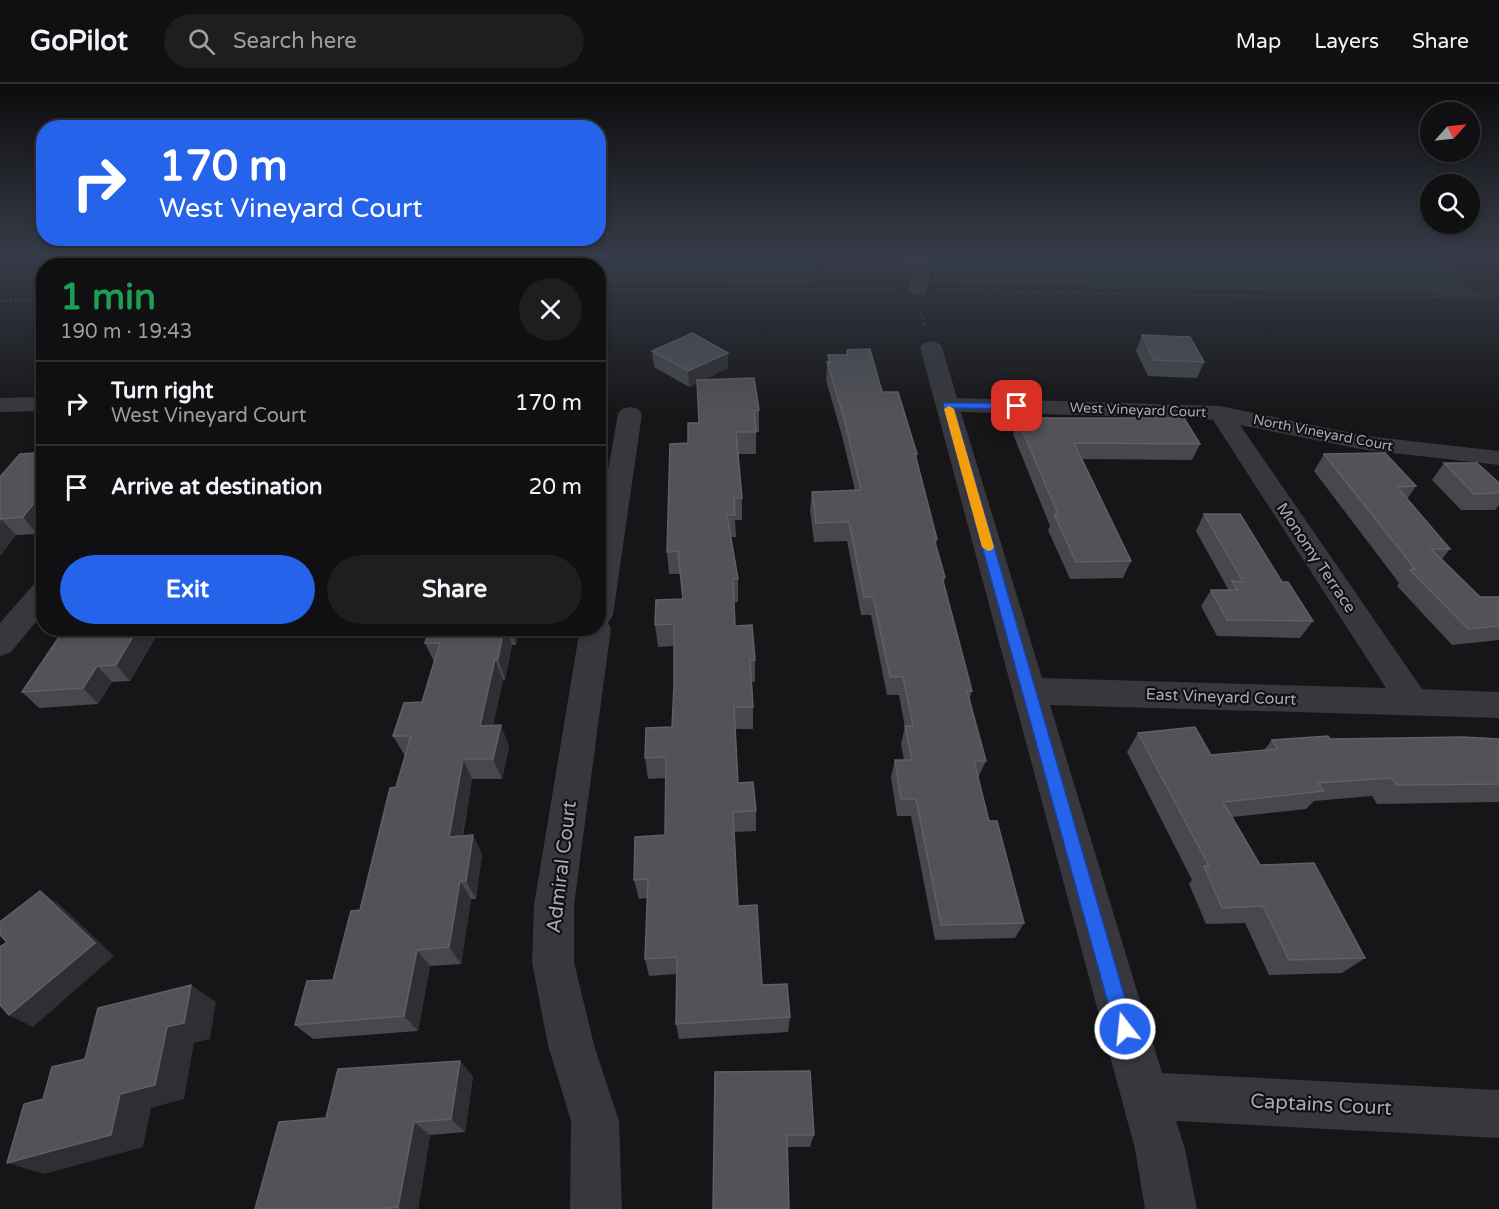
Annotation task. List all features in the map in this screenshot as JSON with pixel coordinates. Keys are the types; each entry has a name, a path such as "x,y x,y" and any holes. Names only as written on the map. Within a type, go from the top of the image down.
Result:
{"street":[{"path":"931,347 1160,1149 1171,1209"},
{"path":"0,405 36,404"},
{"name":"West Vineyard Court","path":"948,405 1155,408 1220,414"},
{"path":"606,565 630,414"},
{"name":"North Vineyard Court","path":"1220,414 1366,443 1499,458"},
{"name":"Monomy Terrace","path":"1220,414 1413,703"},
{"path":"0,644 36,601"},
{"name":"Admiral Court","path":"595,636 554,905 553,962 571,1045 595,1121 596,1209"},
{"name":"East Vineyard Court","path":"1029,691 1413,703"},
{"path":"1413,703 1499,705"},
{"name":"Captains Court","path":"1144,1096 1499,1114"}],"path":[{"path":"921,310 931,347"}],"building":[{"path":"692,333 728,353 688,371 652,351"},
{"path":"1142,335 1190,337 1204,362 1154,360"},
{"path":"870,349 882,392 898,392 917,454 915,454 937,539 934,539 945,577 942,577 972,691 967,691 986,761 974,761 989,821 997,821 1024,923 941,925 916,799 901,799 895,760 912,760 905,726 913,726 903,677 890,677 873,597 864,597 849,522 816,523 812,492 861,490 844,418 827,362 830,362 828,355 848,355 847,350"},
{"path":"754,378 759,410 754,411 756,432 736,432 742,498 734,498 735,515 727,515 738,579 733,579 735,626 752,625 755,660 750,660 753,707 734,707 738,783 753,782 756,811 733,812 738,906 757,905 762,985 787,984 790,1017 676,1024 677,957 645,959 648,879 634,880 635,837 665,835 666,757 645,758 646,728 672,727 674,624 655,625 656,600 683,599 678,551 667,552 670,444 688,443 688,423 699,423 697,380"},
{"path":"1017,418 1184,418 1200,444 1074,443 1131,561 1076,562 1054,514 1058,514"},
{"path":"35,453 36,500 23,517 0,520 0,477 20,454"},
{"path":"1385,453 1416,486 1397,487 1450,549 1431,549 1480,597 1499,597 1499,626 1468,629 1410,570 1415,569 1324,454"},
{"path":"1444,463 1477,463 1499,483 1499,493 1474,494"},
{"path":"1204,514 1240,514 1282,582 1288,582 1313,621 1227,620 1211,590 1237,590 1232,581 1243,582"},
{"path":"60,636 133,636 116,665 97,666 83,688 22,692"},
{"path":"427,636 502,636 480,726 501,725 493,759 463,759 449,837 473,835 466,881 460,881 449,947 417,950 404,1016 295,1025 307,981 333,980 351,911 360,910 390,788 396,787 411,736 393,736 404,703 422,702 440,643 425,643"},
{"path":"1195,727 1211,755 1278,749 1272,740 1328,736 1330,739 1463,737 1499,739 1499,784 1397,785 1392,778 1318,783 1324,791 1223,802 1260,865 1314,863 1365,958 1289,960 1263,906 1222,908 1204,866 1209,866 1138,733"},
{"path":"40,891 95,943 9,1015 0,1005 0,947 7,942 0,935 0,922"},
{"path":"191,985 184,1023 167,1027 155,1085 120,1094 111,1135 7,1163 24,1104 43,1099 52,1067 85,1059 98,1008"},
{"path":"460,1061 451,1119 414,1122 398,1207 255,1209 279,1122 326,1118 338,1069"},
{"path":"810,1071 814,1135 787,1135 789,1209 713,1209 715,1072"}],"slow traffic":[{"path":"949,409 988,547"}],"route":[{"path":"1017,406 948,405 1125,1029"}]}
